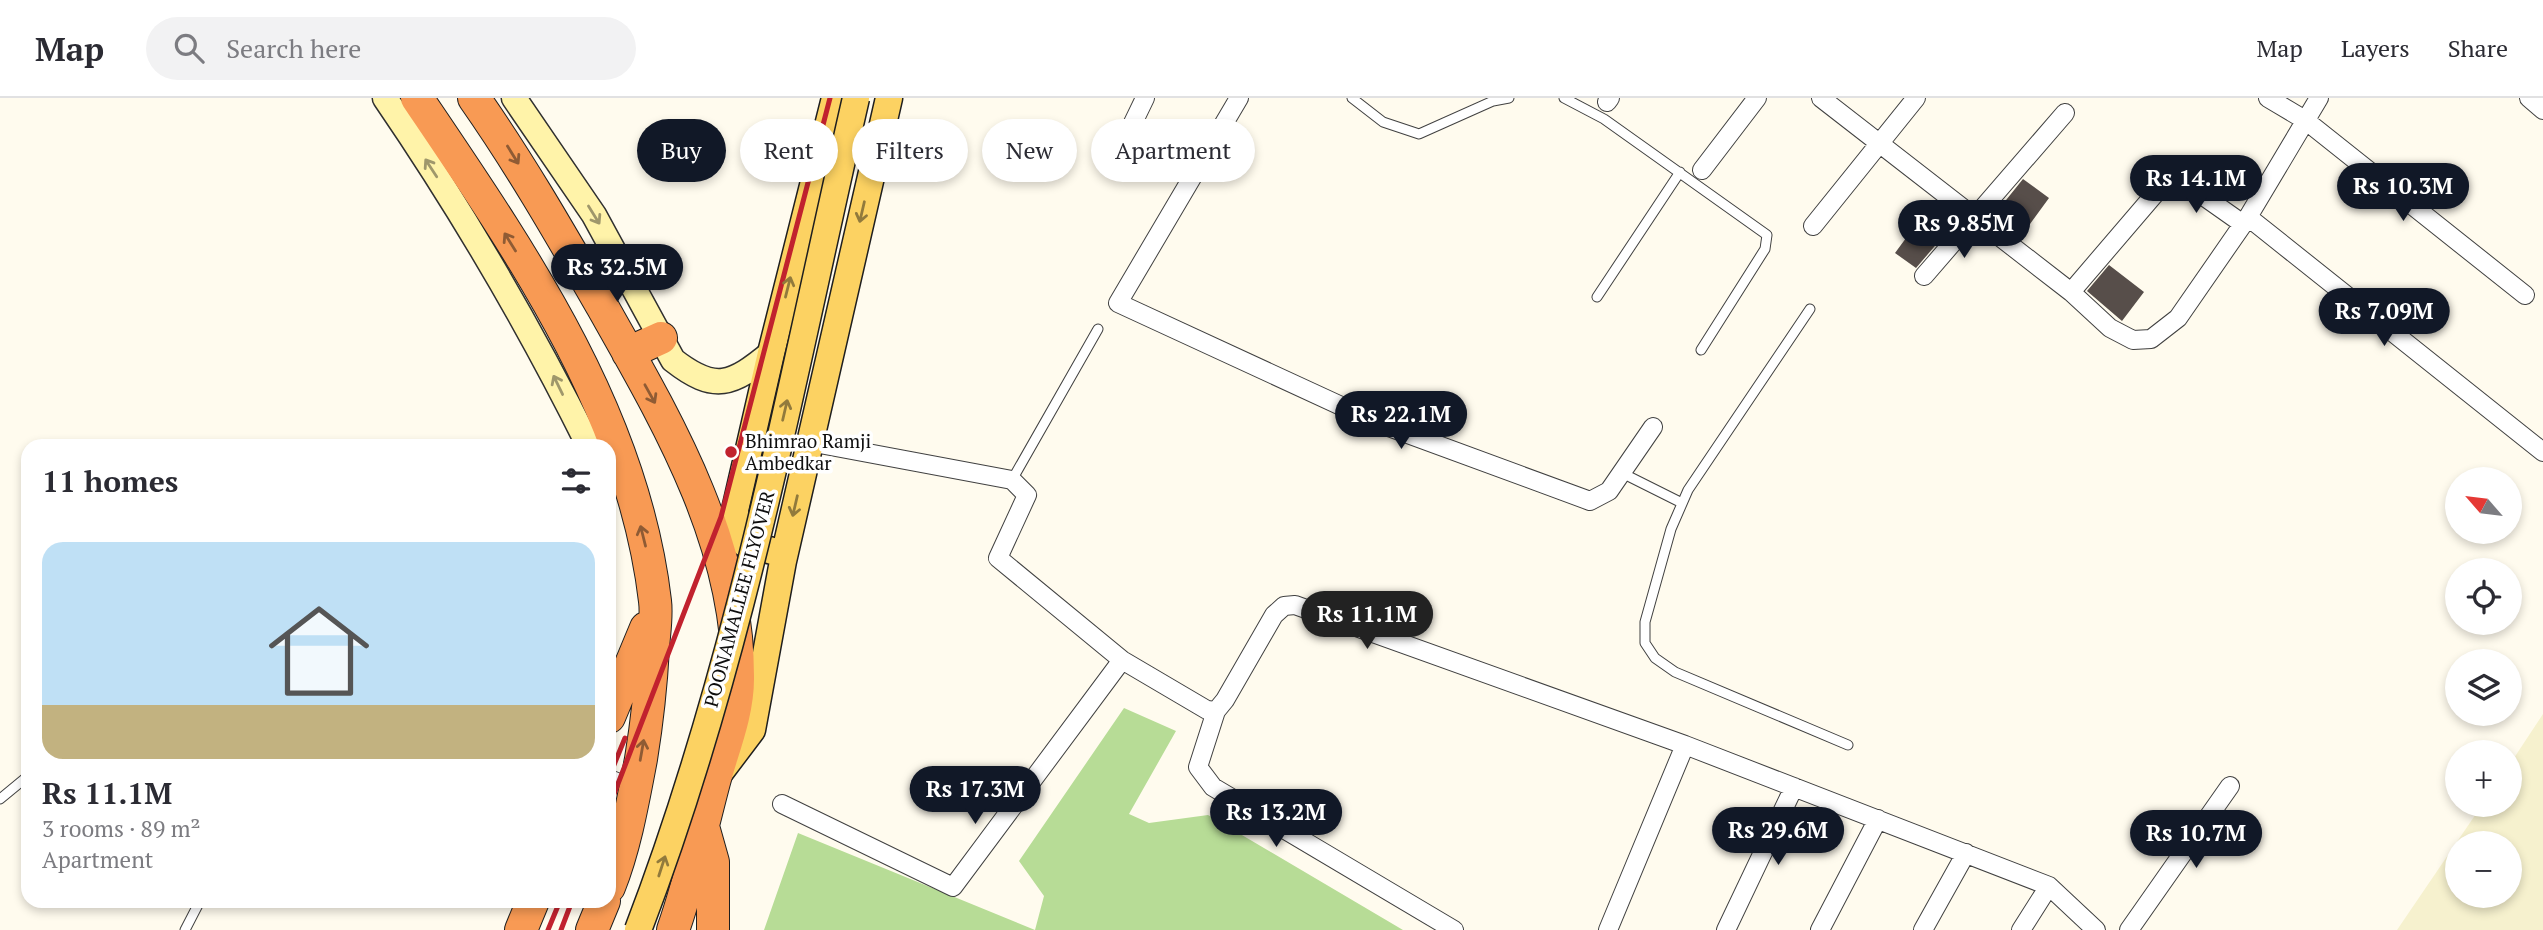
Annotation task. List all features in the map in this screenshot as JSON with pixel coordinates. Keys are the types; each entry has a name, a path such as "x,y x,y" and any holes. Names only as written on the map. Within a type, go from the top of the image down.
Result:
{"highway":[{"path":"417,98 558,320 584,366 609,439"},
{"path":"474,98 547,211 628,354 677,444 716,538 736,623 738,682 730,726 673,929"},
{"path":"628,354 661,338"},
{"path":"616,829 622,779 649,714 656,604 618,466"},
{"path":"616,700 656,604"},
{"path":"703,825 713,862 713,930"},
{"path":"521,930 530,908"},
{"path":"592,930 601,908"}],"main road":[{"path":"784,555 744,543 737,531 735,510 835,98"},
{"name":"POONAMALLEE FLYOVER","path":"638,930 684,797 731,639 856,98"},
{"path":"715,779 752,730 784,555 889,98"}],"street":[{"path":"384,98 457,208 536,341 585,439"},
{"path":"1135,119 1144,98"},
{"path":"1239,98 1118,303 1378,423 1590,501 1609,491 1653,427"},
{"path":"1702,170 1757,98"},
{"path":"1821,98 2071,292 2110,328 2133,340 2151,339 2178,318 2245,220 2319,98"},
{"path":"1813,226 1916,98"},
{"path":"2268,98 2305,120 2525,295"},
{"path":"2529,98 2543,110"},
{"path":"517,100 594,215 673,360 688,371 714,383 732,381 746,374 771,353"},
{"path":"1924,276 2065,113"},
{"path":"2071,292 2172,174 2245,220 2543,452"},
{"path":"810,442 1012,480 1027,495 998,558 1122,660 1207,710 1216,711"},
{"path":"1454,930 1223,796 1198,767 1216,711 1274,615 1284,606 1295,605 1685,745 2049,886 2096,930"},
{"path":"782,804 953,887 1122,660"},
{"path":"1608,930 1685,745"},
{"path":"2129,930 2230,786"},
{"path":"1726,930 1794,788"},
{"path":"1820,930 1878,820"},
{"path":"1923,930 1966,853"},
{"path":"2021,930 2049,886"}],"lane":[{"path":"1352,98 1383,122 1419,134 1493,101 1508,98"},
{"path":"1563,98 1604,119 1768,235 1768,241 1701,350"},
{"path":"1597,298 1680,172"},
{"path":"1810,309 1682,503 1671,528 1645,622 1645,643 1655,658 1675,672 1848,745"},
{"path":"1012,480 1098,329"},
{"path":"1622,473 1682,503"},
{"path":"0,799 21,782"},
{"path":"185,930 196,908"}],"shaded area":[{"path":"2543,714 2543,930 2397,930 2445,859 2445,908 2522,908 2522,831 2464,831 2474,817 2522,817 2522,746"}],"green space":[{"path":"1124,708 1176,731 1129,814 1149,823 1208,815 1403,930 1035,930 1044,896 1019,861"},
{"path":"798,833 1035,930 764,930"}],"building":[{"path":"2023,179 2049,198 2022,235 1994,215"},
{"path":"1934,200 1958,219 1916,268 1895,253"},
{"path":"2109,265 2144,292 2122,321 2087,291"}],"railway":[{"path":"616,789 721,517 830,98"},
{"path":"616,760 625,738"},
{"path":"548,930 557,908"},
{"path":"561,930 569,908"}],"place":[{"name":"Bhimrao Ramji Ambedkar","path":"731,452"}]}
